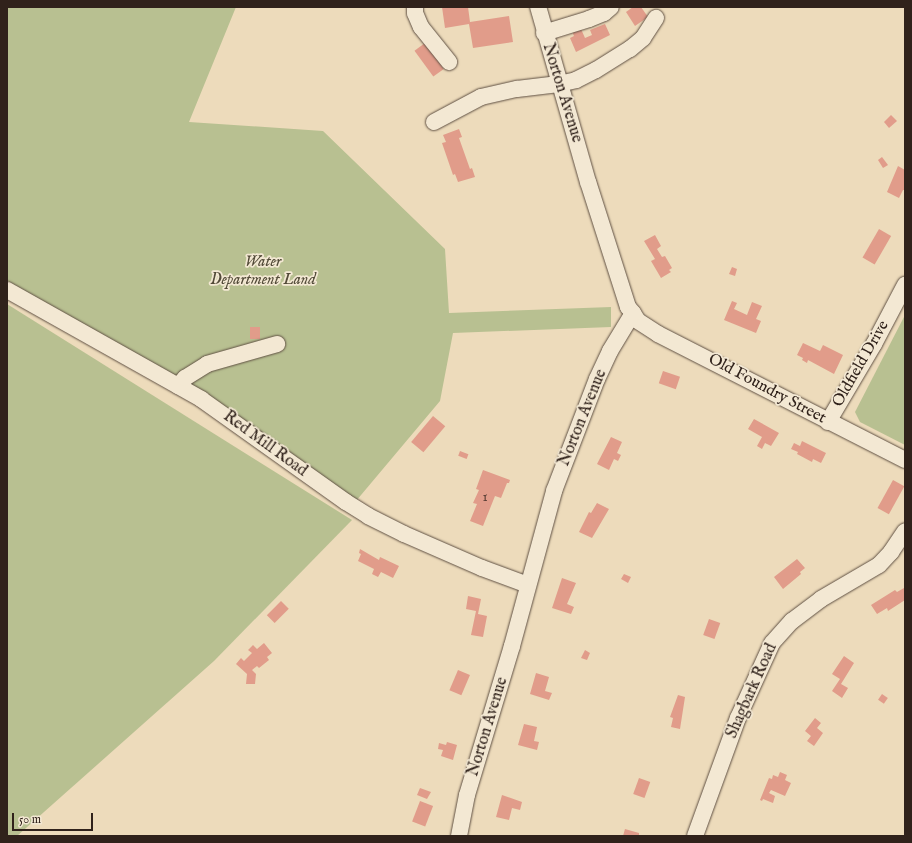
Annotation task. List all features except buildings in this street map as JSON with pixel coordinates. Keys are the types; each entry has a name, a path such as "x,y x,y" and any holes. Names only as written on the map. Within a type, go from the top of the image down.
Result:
{"street":[{"path":"415,7 415,13 421,27 449,62"},
{"name":"Norton Avenue","path":"459,836 466,795 488,727 554,491 597,380 632,313 628,307 616,270 559,84 538,7"},
{"path":"544,33 589,19 604,13 611,7"},
{"path":"434,122 481,97 517,89 559,84 576,80 596,70 630,49 643,38 656,18"},
{"name":"Oldfield Drive","path":"828,422 874,344 905,285"},
{"name":"Red Mill Road","path":"7,290 223,413 320,484 368,516 404,534 482,568 528,585"},
{"name":"Old Foundry Street","path":"632,313 638,321 658,334 905,460"},
{"path":"178,386 185,378 207,364 277,344"},
{"name":"Shagbark Road","path":"695,836 738,718 772,643 792,621 821,599 879,565 891,552 905,531"}],"green space":[{"name":"Water Department Land","path":"7,7 236,7 189,122 323,131 445,249 449,313 611,307 611,327 453,333 440,401 356,501 145,365 7,281"},
{"path":"7,304 352,520 214,661 17,836 7,836"},
{"path":"905,315 905,445 860,422 855,412"}]}
